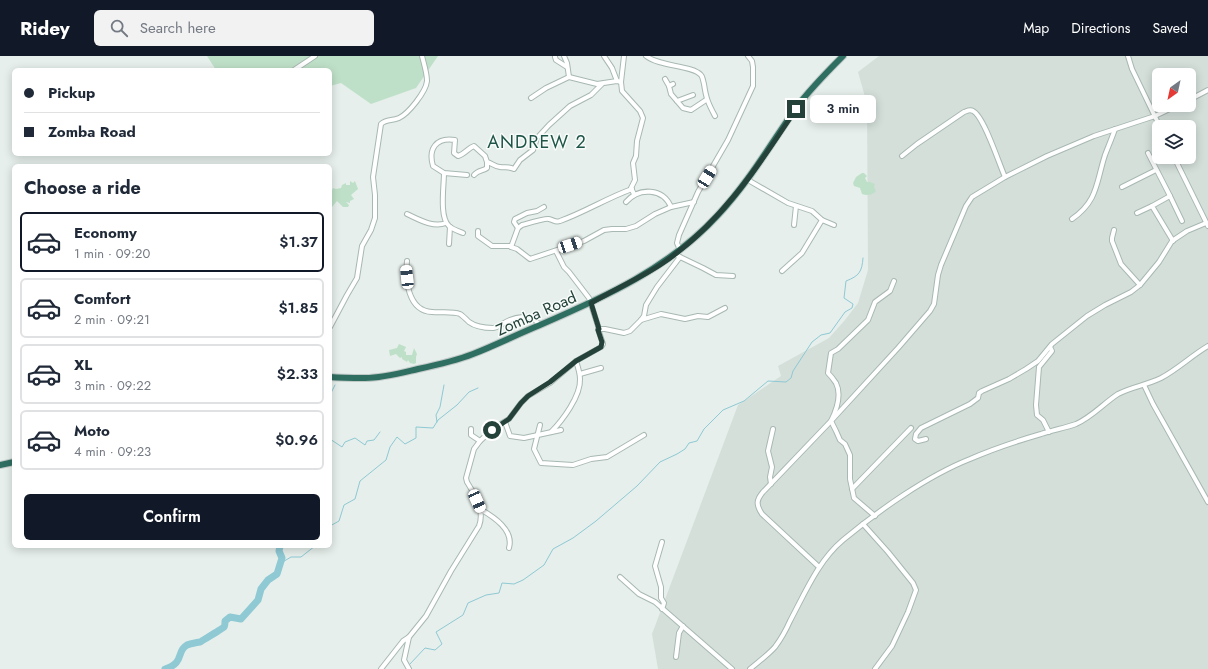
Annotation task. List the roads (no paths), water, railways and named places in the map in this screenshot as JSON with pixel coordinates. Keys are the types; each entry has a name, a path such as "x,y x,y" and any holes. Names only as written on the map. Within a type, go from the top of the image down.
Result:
{"highway":[{"name":"Zomba Road","path":"332,377 366,378 393,375 442,365 520,335 539,325 591,303 677,256 680,250 717,216 748,180 806,95 843,56"},
{"path":"0,465 12,462"}],"street":[{"path":"297,68 315,56"},
{"path":"332,323 357,278 362,246 371,230 375,218 373,177 381,124 386,120 400,118 408,112 426,86 427,81 422,56"},
{"path":"564,56 569,77"},
{"path":"604,56 612,68 624,95 640,111 642,118 636,156 633,163 636,178 632,189 634,194"},
{"path":"619,82 623,56"},
{"path":"646,56 663,64 688,69 701,74 703,78 706,100 715,116"},
{"path":"680,250 678,239 694,202 728,140 754,86 752,61 748,56"},
{"path":"1128,56 1132,69 1156,120"},
{"path":"555,57 556,60 567,67"},
{"path":"531,98 546,88 569,77 602,84 619,82"},
{"path":"665,79 671,85 671,94 683,108 691,110 706,100"},
{"path":"487,162 492,163 497,167 502,168 509,166 514,169 520,160 533,150 537,138 549,125 570,106 591,95 602,84"},
{"path":"1196,96 1208,90"},
{"path":"677,101 694,95"},
{"path":"902,156 964,112 971,110 975,112 983,126 1005,177"},
{"path":"819,567 766,517 757,505 759,497 831,422 930,312 934,304 939,270 969,200 979,191 1047,156 1087,139 1163,112"},
{"path":"1072,219 1080,213 1093,197 1105,156 1115,130"},
{"path":"467,175 444,173 433,166 432,150 437,142 447,138 455,140 454,153 458,156 464,154 470,147 474,146 485,156 487,168 476,172 474,175"},
{"path":"1148,153 1182,221"},
{"path":"926,439 918,442 915,439 916,434 921,428 970,404 978,398 979,393 982,390 1026,370 1038,361 1066,332 1087,316 1131,292 1140,285 1159,262 1173,241 1187,232 1207,224 1177,164"},
{"path":"1122,187 1156,170"},
{"path":"444,173 443,215 450,228 463,233"},
{"path":"748,180 786,202 812,211 822,220 834,225"},
{"path":"511,247 518,228 524,225 547,219 556,222 561,221 582,211 598,206 612,196 632,189"},
{"path":"626,202 634,194 654,192 667,199 671,207"},
{"path":"1137,213 1170,196"},
{"path":"478,231 478,236 490,245 510,246 517,249 530,259 588,240 608,229 626,229 636,226 655,214 671,207 694,202"},
{"path":"794,225 796,206"},
{"path":"1152,206 1173,241"},
{"path":"518,228 514,222 515,219 544,207"},
{"path":"408,214 438,226 446,223"},
{"path":"782,271 802,253 822,220"},
{"path":"449,244 450,228"},
{"path":"1114,230 1112,242 1122,264 1140,285"},
{"path":"381,669 403,641 409,637 426,616 451,571 479,526 481,520 480,509 466,478 474,449 495,427 509,419 528,396 550,382 576,361 602,346 599,329 591,303 572,275 564,267 556,251"},
{"path":"599,329 627,333 641,320 644,316 646,305 677,256 716,275 733,276"},
{"path":"407,261 406,269 409,296 423,310 460,314 473,325 482,327 497,327 512,319 525,317 534,320 539,325"},
{"path":"831,422 835,413 838,396 837,384 828,373 831,353 838,349 868,320 875,302 890,291 894,281"},
{"path":"641,320 661,314 685,318 698,316 708,317 724,308"},
{"path":"750,669 775,647 819,567 834,548 863,524 933,477 953,466 970,458 1082,421 1109,400 1127,390 1159,379 1172,372 1208,346"},
{"path":"1049,432 1043,420 1038,415 1036,405 1039,367 1052,351 1050,347"},
{"path":"551,432 557,426 578,394 580,374 576,361"},
{"path":"580,374 601,368"},
{"path":"1144,385 1153,404 1208,502"},
{"path":"505,422 508,433 511,437 524,438 561,430"},
{"path":"831,422 850,455 850,479 854,498 875,516"},
{"path":"540,425 534,449 541,463 573,466 591,459 608,457 644,435"},
{"path":"852,489 911,428"},
{"path":"471,429 471,435 480,441"},
{"path":"771,484 770,477 772,467 768,451 773,429"},
{"path":"480,509 493,516 504,526 511,542 509,548"},
{"path":"863,524 898,565 916,590 908,612 892,646 876,669"},
{"path":"662,542 655,566 661,587 661,598 664,603 662,609"},
{"path":"620,577 639,594 655,602 732,669"},
{"path":"676,657 679,632 683,626"},
{"path":"409,637 404,660 409,669"}],"waterway":[{"path":"410,664 425,648 435,650 442,644 436,632 463,615 468,603 486,595 499,593 502,583 514,584 523,580 544,565 553,549 573,538 596,521 637,486 660,462 685,449 689,443 697,441 704,429 723,410 744,401 768,381 786,382 791,378 793,371 812,342 821,335 830,333 845,312 852,308 853,304 844,298 846,281 859,273 862,267 863,258"},
{"path":"332,391 335,385"},
{"path":"437,422 436,415 440,407 444,385"},
{"path":"332,525 339,521 344,505 355,499 360,481 386,460 390,447 397,437 405,444 416,438 416,427 433,428 438,420 457,405 469,392 478,388"},
{"path":"332,440 342,447 345,442 355,438 365,445 367,441 374,440 380,432"},
{"path":"165,669 175,664 182,650 187,645 200,642 220,630 224,627 225,621 230,617 241,619 258,600 261,589 268,580 277,574 282,558 279,551 280,548"},
{"path":"281,563 291,557 301,557 312,548"}],"district":[{"name":"ANDREW 2","path":"537,142"}]}
